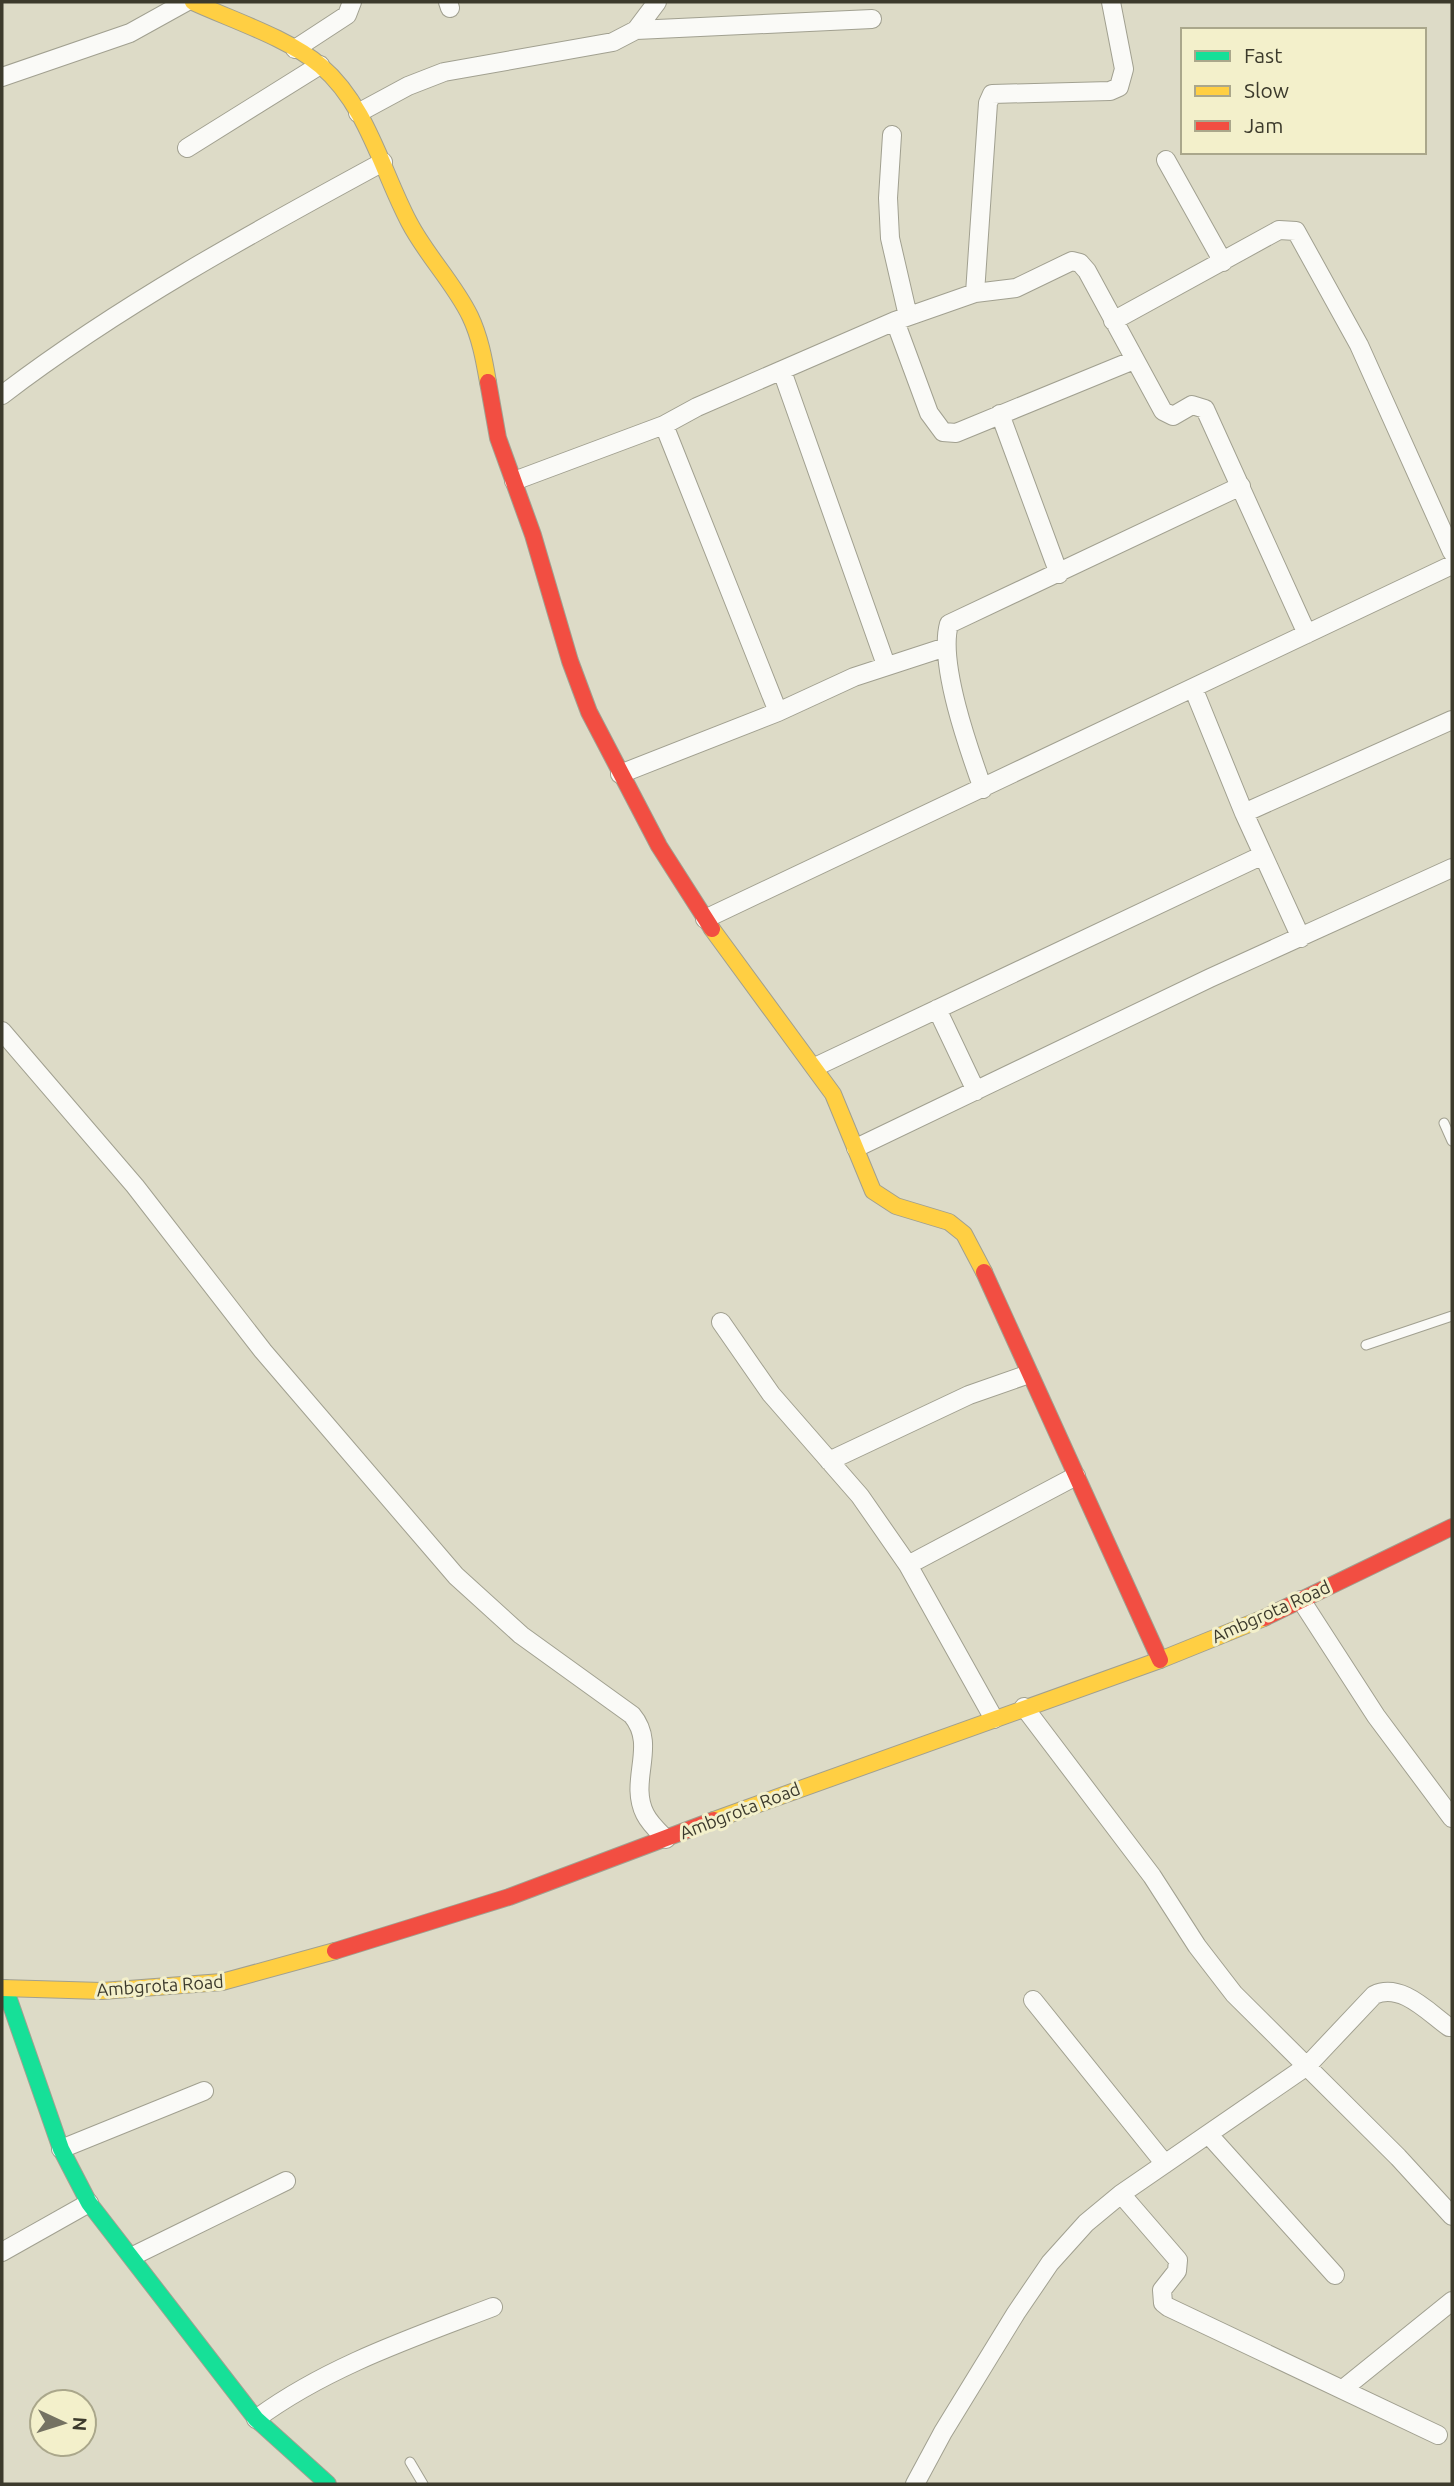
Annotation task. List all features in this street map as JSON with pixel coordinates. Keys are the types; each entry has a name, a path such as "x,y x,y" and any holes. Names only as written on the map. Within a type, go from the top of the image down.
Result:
{"street":[{"path":"2,77 130,33 186,2"},
{"path":"194,2 295,49 320,65 343,88 358,113 409,223 469,314 482,346 498,438 534,535 570,661 589,712 620,774 659,846 705,919 762,1001 815,1067 842,1112 866,1178 883,1199 949,1222 964,1234 976,1253 1160,1660"},
{"path":"295,49 347,15 352,2"},
{"path":"636,30 657,2"},
{"path":"975,293 988,103 992,94 1110,91 1119,87 1124,69 1111,2"},
{"path":"358,113 408,86 444,72 613,42 636,30 872,19"},
{"path":"187,148 320,65"},
{"path":"892,135 888,198 890,238 901,318 935,425 943,432 956,433 1134,359"},
{"path":"1166,160 1223,262"},
{"path":"2,395 112,318 269,224 383,162"},
{"path":"1113,321 1279,230 1289,229 1302,236 1359,345 1452,552"},
{"path":"514,481 664,425 901,318 975,293 1016,288 1072,261 1080,263 1087,271 1167,416 1179,414 1192,405 1205,409 1307,635"},
{"path":"782,371 886,666"},
{"path":"1000,414 1059,574"},
{"path":"664,425 778,712"},
{"path":"983,789 968,745 946,647 950,624 957,618 1059,574 1241,486"},
{"path":"705,919 1194,690 1452,565"},
{"path":"620,774 886,666 946,647"},
{"path":"1194,690 1244,813 1301,938"},
{"path":"1244,813 1452,720"},
{"path":"815,1067 1263,855"},
{"path":"856,1149 1452,868"},
{"path":"937,1009 976,1091"},
{"path":"2,1031 135,1186 263,1351 456,1576 521,1635 632,1715 645,1735 640,1782 644,1812 666,1839"},
{"path":"722,1322 771,1394 859,1496 908,1564 994,1718"},
{"path":"829,1461 969,1395 1029,1374"},
{"path":"908,1564 1076,1476"},
{"name":"Ambgrota Road","path":"3,1988 84,1992 196,1986 243,1978 509,1897 1024,1707 1160,1660 1301,1600 1452,1527"},
{"path":"1301,1600 1376,1716 1452,1818"},
{"path":"1024,1707 1148,1871 1197,1945 1234,1994 1449,2204"},
{"path":"3,1988 61,2149 89,2203 133,2256 256,2418 328,2484"},
{"path":"915,2484 955,2411 1050,2263 1086,2223 1121,2194 1307,2066 1374,1995 1383,1990 1403,1994 1449,2026"},
{"path":"1033,2000 1165,2164"},
{"path":"61,2149 204,2091"},
{"path":"1209,2135 1335,2275"},
{"path":"133,2256 286,2181"},
{"path":"1121,2194 1178,2260 1177,2271 1162,2290 1163,2303 1438,2435"},
{"path":"2,2252 89,2203"},
{"path":"1343,2389 1452,2301"},
{"path":"256,2418 304,2388 389,2347 493,2306"}],"lane":[{"path":"1444,1123 1452,1141"},
{"path":"1366,1345 1452,1316"},
{"path":"410,2462 423,2484"}],"traffic: fast":[{"path":"5,1988 61,2149 89,2203 256,2419 328,2484"}],"traffic: slow":[{"path":"193,2 293,47 321,66 337,82 362,119 416,234 470,316 479,340 488,382"},
{"path":"712,929 833,1094 873,1191 896,1206 949,1222 964,1234 984,1272"},
{"path":"714,1820 1160,1660 1264,1618"},
{"path":"2,1988 102,1991 222,1982 335,1951"}],"traffic: jam":[{"path":"488,382 498,438 533,535 570,661 589,712 659,846 712,929"},
{"path":"984,1272 1160,1660"},
{"path":"1264,1618 1452,1527"},
{"path":"335,1951 509,1897 714,1820"}]}
